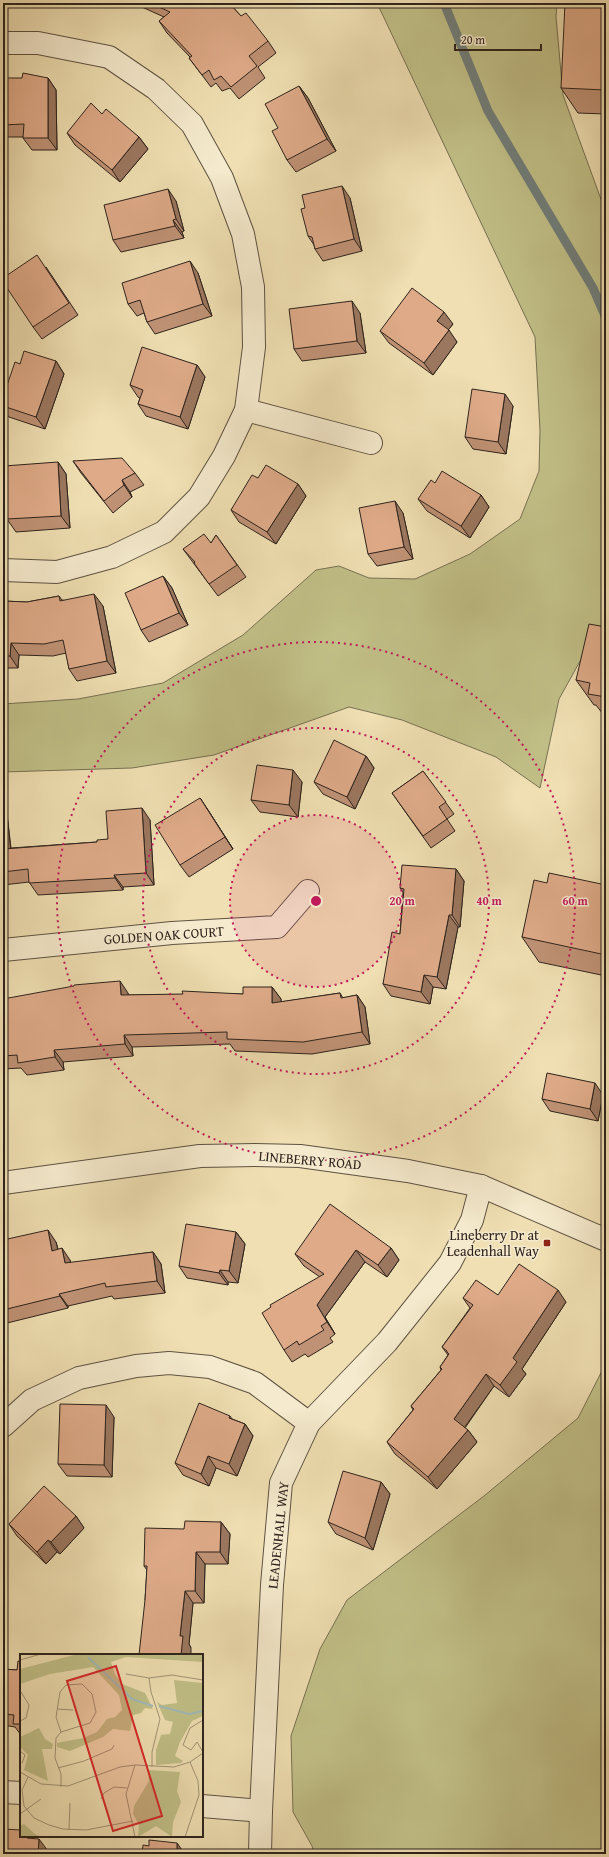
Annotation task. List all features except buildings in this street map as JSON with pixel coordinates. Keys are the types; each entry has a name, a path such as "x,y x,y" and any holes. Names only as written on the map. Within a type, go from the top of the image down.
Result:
{"street":[{"path":"3,43 38,43 109,57 156,89 192,124 222,178 243,234 253,287 254,340 246,410 224,456 199,497 164,532 112,557 57,572 3,570"},
{"path":"246,410 371,443"},
{"name":"GOLDEN OAK COURT","path":"3,950 172,933 277,927 308,891"},
{"name":"LINEBERRY ROAD","path":"3,1183 200,1156 255,1154 300,1156 408,1171 481,1186 606,1240"},
{"name":"LEADENHALL WAY","path":"260,1854 272,1585 281,1482 308,1423 387,1342 450,1263 472,1220 481,1186"},
{"path":"3,1426 32,1400 79,1378 136,1366 169,1362 210,1366 255,1383 308,1423"},
{"path":"3,1792 20,1793"},
{"path":"203,1806 261,1811"}],"shaded area":[{"path":"377,3 557,3 556,17 563,95 606,213 606,629 594,636 559,699 540,788 496,757 402,720 349,707 214,755 132,768 3,772 3,704 78,699 163,683 243,635 316,570 339,566 369,578 415,579 470,554 520,519 539,471 540,430 535,337"},
{"path":"606,1363 606,1854 314,1854 312,1846 293,1812 291,1736 320,1649 347,1600 484,1496 578,1418"}],"waterway":[{"path":"444,3 488,111 593,288 606,318"}],"place":[{"name":"Lineberry Dr at Leadenhall Way","path":"547,1243"}]}
